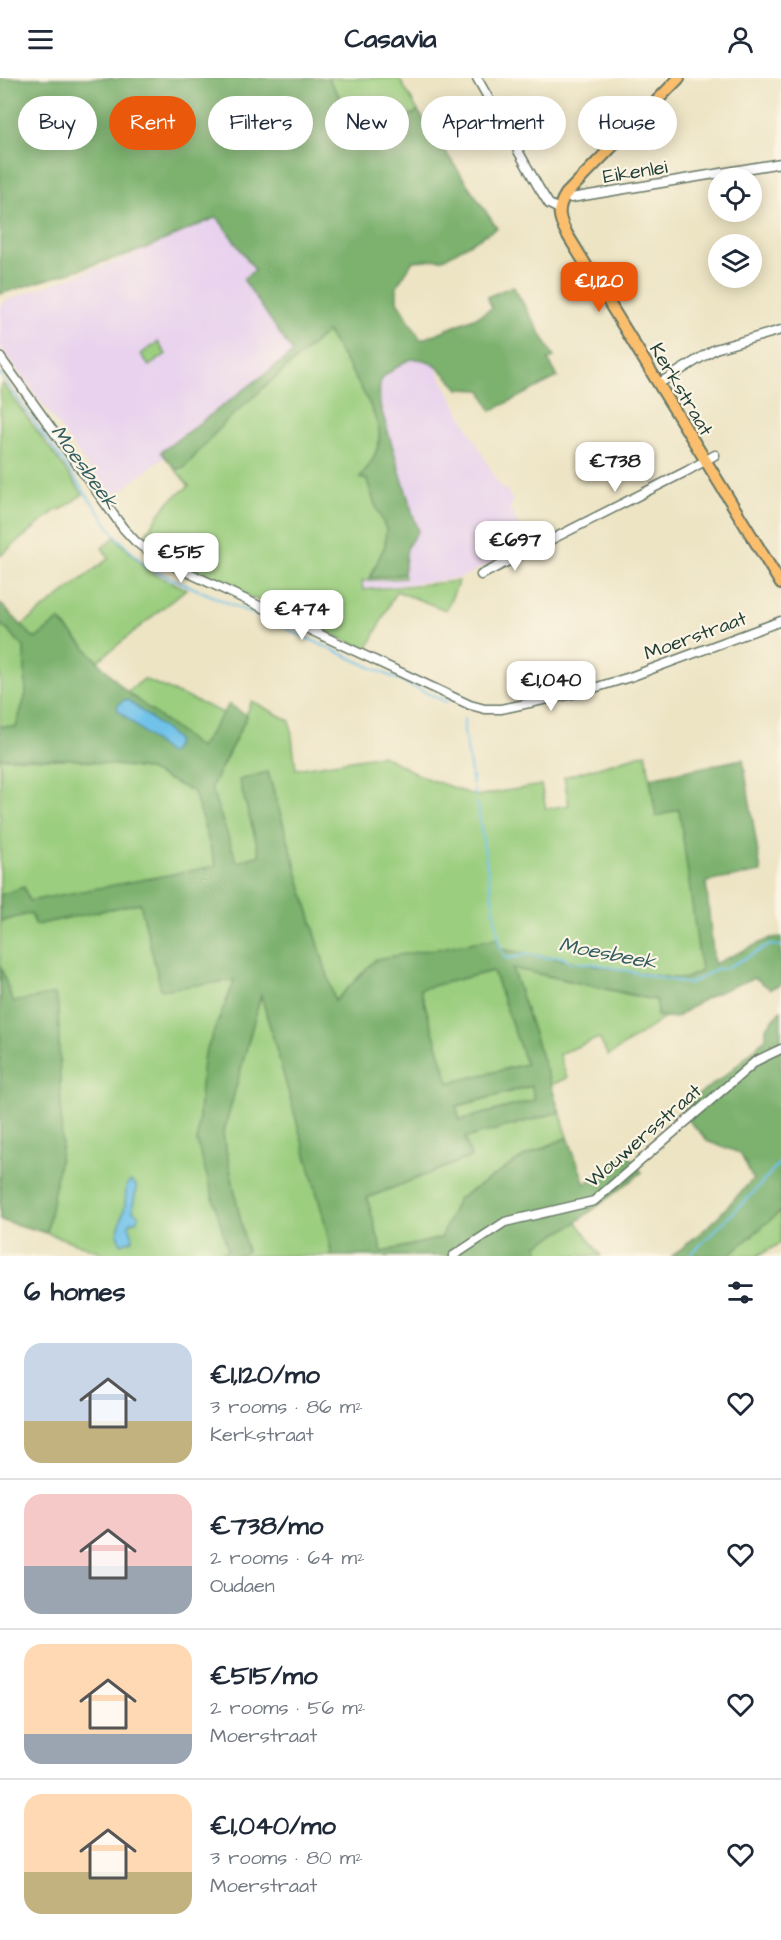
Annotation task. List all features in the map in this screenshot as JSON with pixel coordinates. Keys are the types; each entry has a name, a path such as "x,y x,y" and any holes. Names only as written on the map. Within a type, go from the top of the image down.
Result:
{"main road":[{"path":"559,209 568,196 679,78"},
{"name":"Kerkstraat","path":"559,209 562,226 658,384 710,458 781,584"}],"street":[{"path":"477,78 539,188 555,200 559,209"},
{"name":"Eikenlei","path":"568,196 781,163"},
{"path":"658,384 715,349 781,330"},
{"name":"Moerstraat","path":"0,357 123,528 136,542 157,558 470,705 485,709 501,709 581,692 781,621"},
{"path":"481,575 710,458"},
{"name":"Wouwersstraat","path":"453,1256 505,1222 594,1201 756,1061 781,1049"}],"shaded area":[{"path":"217,217 256,270 243,279 293,353 162,451 165,457 111,498 0,346 0,305 7,300 131,256"},
{"path":"421,340 499,485 504,491 507,489 513,503 509,507 528,545 460,578 359,590 208,434"}],"green space":[{"path":"0,78 113,78 115,80 119,78 328,78 339,96 325,96 325,150 409,150 409,116 418,111 421,115 421,150 444,150 497,228 443,259 413,261 397,286 397,301 421,340 479,316 492,308 487,297 513,286 554,357 548,360 558,377 491,411 481,390 459,389 437,367 424,360 406,361 383,378 380,386 380,405 418,531 407,547 404,574 370,578 385,545 386,529 367,480 359,478 376,451 379,432 365,395 327,332 226,421 184,468 175,469 161,452 293,353 243,279 255,270 217,217 142,250 0,294"},
{"path":"328,78 399,78 418,111 409,116 409,96 339,96"},
{"path":"327,332 365,394 379,431 377,450 360,478 367,479 386,529 385,545 370,578 404,574 405,578 362,581 363,590 459,581 446,610 396,591 367,650 202,575 166,557 142,539 168,502 189,486 175,469 184,468 226,421"},
{"path":"158,342 166,354 149,366 141,354"},
{"path":"3,384 83,494 62,509 55,511 0,556 0,386"},
{"path":"115,537 150,572 186,589 98,661 59,620 35,639 21,626 109,558 102,548"},
{"path":"0,603 35,639 59,620 127,692 200,748 229,704 247,716 211,788 237,862 260,855 239,780 268,772 335,1001 376,959 498,938 500,949 671,978 684,979 701,971 679,809 656,817 650,778 743,759 761,872 706,882 714,964 771,938 781,937 781,984 770,989 755,978 714,994 676,1018 657,1016 657,1000 512,968 560,1112 465,1138 471,1157 367,1198 382,1252 441,1238 458,1199 525,1156 568,1137 585,1184 627,1153 642,1172 571,1226 537,1245 541,1256 332,1256 323,1215 261,995 223,1135 247,1252 237,1256 208,1256 228,1250 197,1142 203,1059 235,980 161,990 140,903 35,925 31,913 0,922 0,895 24,887 29,901 216,866 194,792 146,769 70,759 0,758 0,726 16,727 26,694 24,647 0,623","holes":["493,971 526,1064 449,1083 420,989","531,1086 535,1100 460,1120 456,1106"]},
{"path":"0,623 24,647 26,694 16,728 0,741"},
{"path":"144,679 224,713 200,749 127,692"},
{"path":"252,701 290,721 296,769 382,755 423,777 476,796 541,785 546,809 569,805 564,777 646,753 656,816 679,809 702,971 684,979 671,978 500,949 497,938 335,1001 268,772 240,780 260,855 236,863 211,788 247,716 245,715"},
{"path":"0,758 70,759 147,769 194,792 216,866 28,902 35,925 141,902 235,979 203,1059 228,1250 208,1256 111,1256 47,1233 0,1220"},
{"path":"0,965 13,1002 55,994 58,1005 62,1145 47,1233 0,1220"},
{"path":"512,968 657,1001 657,1016 666,1017 608,1056 599,1038 559,1054 567,1078 551,1085"},
{"path":"493,971 526,1064 449,1083 420,989"},
{"path":"261,994 323,1215 332,1256 237,1256 247,1251 223,1135"},
{"path":"781,1010 781,1211 730,1254 731,1256 672,1256 710,1225 753,1179 740,1153 709,1142 684,1116 687,1103 726,1075 766,1038 766,1028"},
{"path":"532,1086 535,1100 460,1120 456,1107"},
{"path":"560,1112 568,1137 525,1156 458,1199 441,1238 382,1252 367,1198 471,1157 465,1138"},
{"path":"781,1211 781,1243 757,1256 731,1256 730,1254"},
{"path":"577,1222 601,1256 541,1256 536,1245"}],"water":[{"path":"124,700 128,700 173,736 177,741 173,751 169,754 118,710 117,706"},
{"path":"130,1181 136,1185 133,1211 139,1215 136,1221 132,1221 129,1225 132,1240 121,1244 117,1234 125,1206 126,1186"}],"waterway":[{"name":"Moesbeek","path":"0,374 116,536 148,568 285,628"},
{"name":"Moesbeek","path":"287,629 447,702"},
{"name":"Moesbeek","path":"464,719 473,784"},
{"name":"Moesbeek","path":"474,790 476,796"},
{"name":"Moesbeek","path":"477,803 500,947 505,958 528,954 548,958 559,956 571,962 596,964 689,984 770,945 781,946"},
{"path":"689,1256 752,1194 781,1161"}]}
